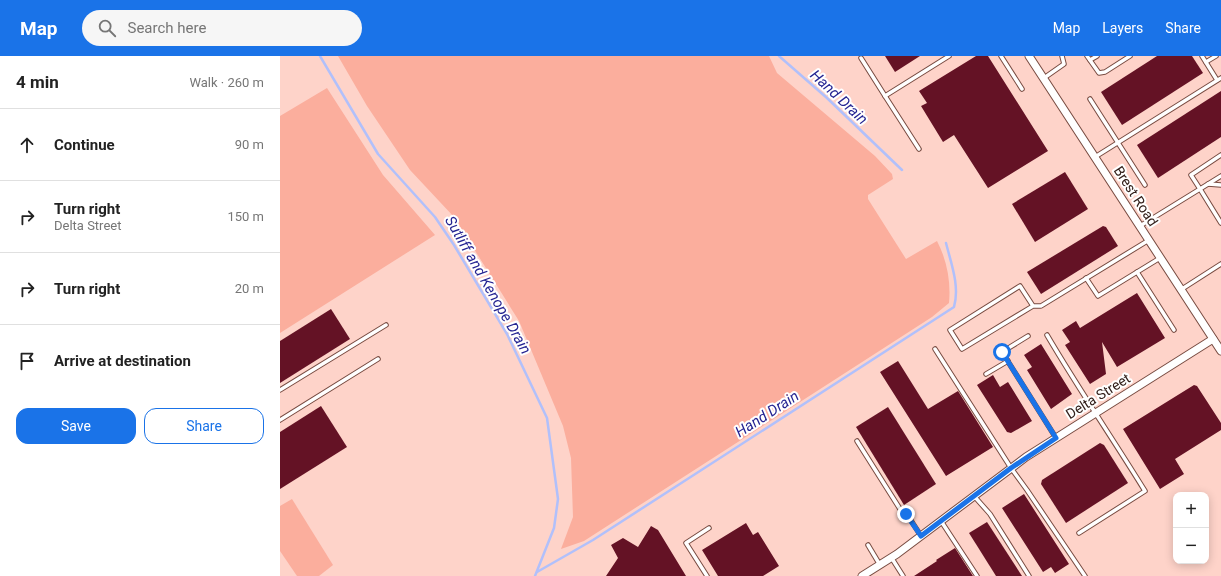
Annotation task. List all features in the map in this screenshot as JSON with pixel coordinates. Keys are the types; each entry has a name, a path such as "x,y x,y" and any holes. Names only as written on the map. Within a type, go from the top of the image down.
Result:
{"street":[{"name":"Brest Road","path":"1029,56 1181,290 1217,341 1221,351"},
{"name":"Delta Street","path":"862,576 891,558 973,495 1056,438 1096,412 1217,341"}],"lane":[{"path":"885,96 949,56"},
{"path":"1001,56 1022,89"},
{"path":"1044,78 1064,64 1062,56"},
{"path":"1087,56 1099,73 1105,72 1130,56"},
{"path":"1090,60 1097,56"},
{"path":"1202,56 1217,80"},
{"path":"1206,62 1216,56"},
{"path":"861,58 919,149"},
{"path":"1095,157 1221,78"},
{"path":"1090,99 1145,185"},
{"path":"1221,155 1191,174 1221,222"},
{"path":"1140,226 1221,176"},
{"path":"1208,184 1221,185"},
{"path":"1033,306 1020,286 950,330 962,350 1033,306 1041,306 1149,240"},
{"path":"1086,278 1098,296 1160,258"},
{"path":"1181,290 1221,264"},
{"path":"1138,272 1174,330"},
{"path":"280,390 386,325"},
{"path":"1047,335 1083,395 1096,412 1145,491 1079,533"},
{"path":"1028,336 1002,352 1056,438"},
{"path":"935,349 1011,468 1028,490 1085,576"},
{"path":"280,420 378,359"},
{"path":"986,374 1008,361"},
{"path":"857,441 900,509 910,519 921,536"},
{"path":"973,495 990,514 1029,576"},
{"path":"941,520 977,576"},
{"path":"707,576 686,543 709,528"},
{"path":"868,545 880,565"},
{"path":"891,558 903,576"}],"shaded area":[{"path":"338,56 769,56 777,73 875,156 892,174 893,179 868,195 868,199 906,259 937,241 948,271 949,303 932,317 584,541 561,549 573,517 571,458 563,426 519,321 454,217 410,170 367,106"},
{"path":"327,88 383,175 435,235 280,333 280,116"},
{"path":"292,499 333,565 319,576 297,576 280,551 280,506"}],"building":[{"path":"885,56 920,56 895,72"},
{"path":"976,56 988,56 1048,151 988,188 954,135 943,142 921,106 927,103 919,91"},
{"path":"1157,56 1192,56 1203,73 1122,125 1101,92"},
{"path":"1221,91 1221,137 1158,178 1137,145"},
{"path":"1065,172 1088,209 1035,242 1012,204"},
{"path":"1103,226 1106,227 1118,246 1041,294 1027,272"},
{"path":"1137,293 1165,338 1117,367 1102,342 1106,374 1090,384 1065,345 1070,342 1062,330 1076,321 1080,328"},
{"path":"331,309 350,339 280,383 280,341"},
{"path":"1041,344 1072,394 1051,409 1027,370 1032,367 1024,355"},
{"path":"898,361 928,409 958,391 993,447 946,476 880,372"},
{"path":"993,375 1000,387 1008,382 1032,421 1011,433 1007,432 977,385"},
{"path":"1194,385 1197,386 1221,423 1221,430 1175,459 1184,474 1160,489 1123,429"},
{"path":"321,406 347,447 280,489 280,432"},
{"path":"888,407 936,484 904,505 856,427"},
{"path":"1100,443 1104,445 1128,483 1066,523 1041,484 1042,480"},
{"path":"1024,494 1069,564 1055,573 1051,567 1043,572 1002,508"},
{"path":"987,522 1022,576 996,576 969,533"},
{"path":"746,523 753,535 758,532 779,566 763,576 718,576 702,550"},
{"path":"651,526 658,530 686,576 606,576 618,558 611,545 623,538 638,547"},
{"path":"955,548 973,576 914,576 937,561 936,560"}],"waterway":[{"name":"Sutliff and Kenope Drain","path":"320,56 378,154 435,217 454,245 507,334 547,418 558,499 554,528 535,576"},
{"name":"Hand Drain","path":"779,56 827,98 902,170"},
{"name":"Hand Drain","path":"537,572 593,540 954,307 956,291 946,243"}],"route":[{"path":"906,514 921,536 973,495 1026,457 1056,438 1002,352"}]}
